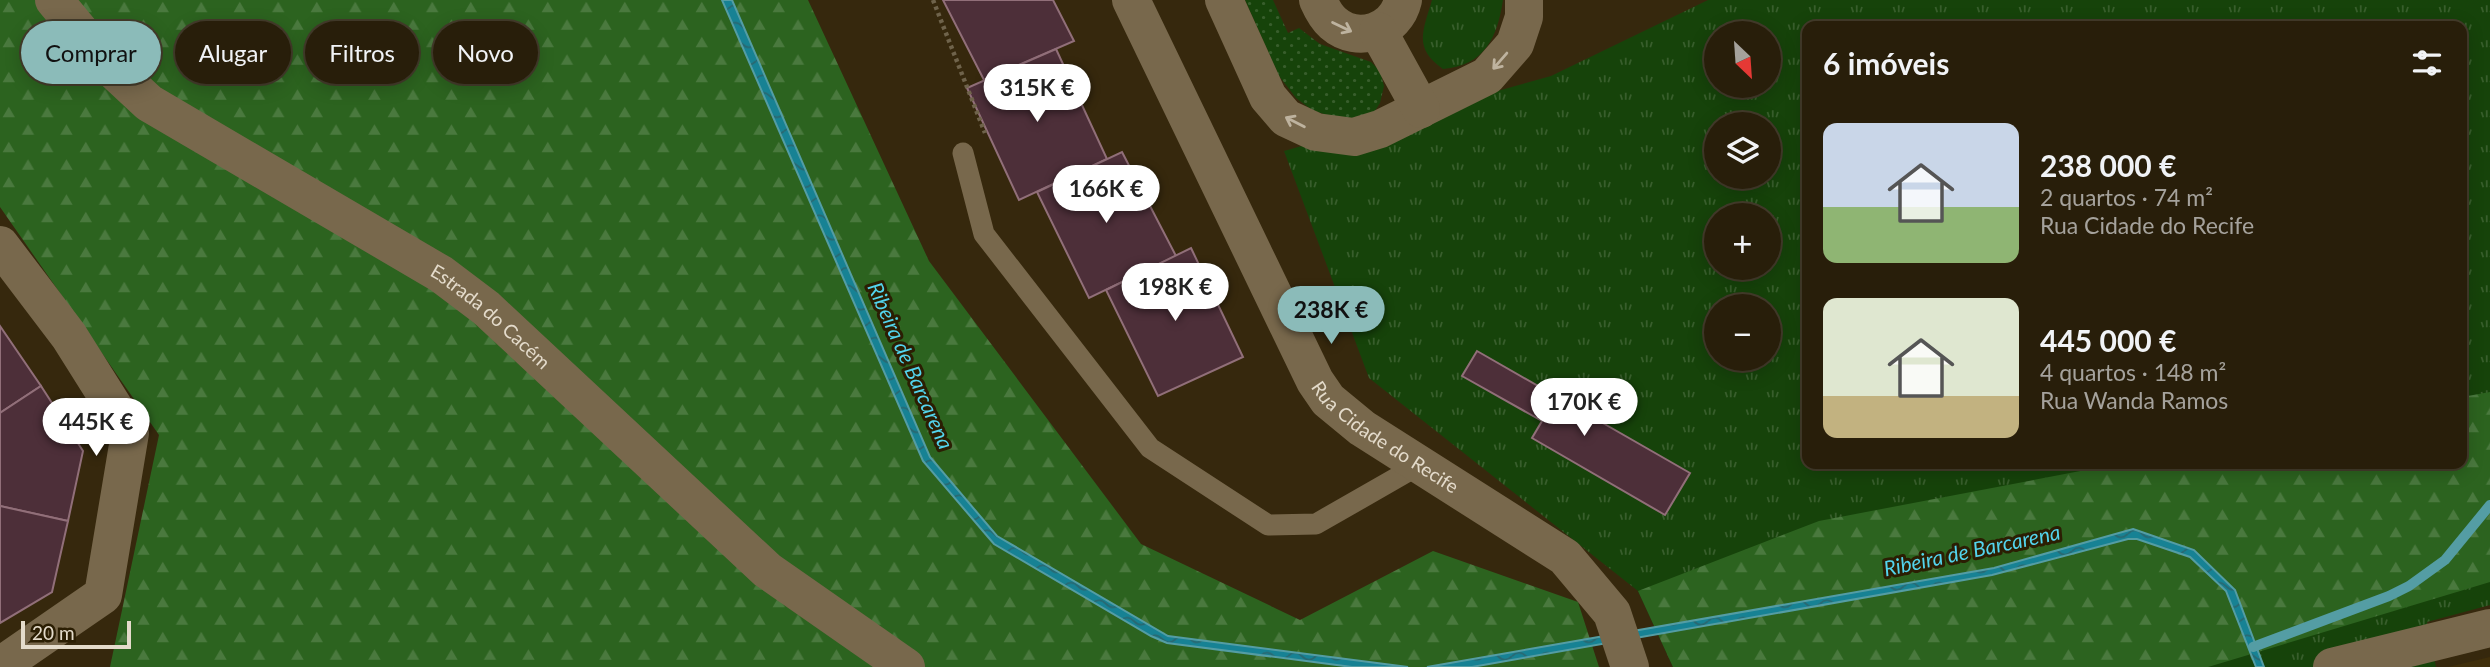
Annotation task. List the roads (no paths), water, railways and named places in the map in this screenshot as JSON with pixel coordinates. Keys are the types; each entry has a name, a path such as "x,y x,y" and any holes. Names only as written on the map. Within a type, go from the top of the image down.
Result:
{"street":[{"name":"Estrada do Cacém","path":"54,0 107,64 149,103 440,274 486,308 767,570 906,667"},
{"name":"Rua Cidade do Recife","path":"1131,0 1315,381 1328,400 1340,412 1419,465 1565,557 1612,613 1630,667"},
{"path":"1224,0 1268,97 1286,118 1315,132 1354,137 1380,129 1487,76 1515,44 1524,17 1524,0"},
{"path":"1318,0 1334,24 1360,34 1378,31 1394,21 1403,0"},
{"path":"1378,31 1421,109"},
{"path":"0,245 69,336 130,433 103,595 0,666"},
{"path":"2332,667 2490,628"}],"lane":[{"path":"963,153 984,234 1150,448 1268,525 1317,524 1419,465"}],"water":[{"path":"722,0 732,0 930,457 997,536 1168,636 1408,667 1352,667 1167,643 994,544 923,461"},
{"path":"2133,529 2194,550 2235,590 2264,667 2256,667 2226,591 2190,557 2137,539 2128,539 1992,575 1472,667 1427,667 1994,568"}],"waterway":[{"path":"2253,647 2409,586 2445,560 2490,505"}],"water label":[{"name":"Ribeira de Barcarena","path":"910,366"},
{"name":"Ribeira de Barcarena","path":"1972,551"}]}
